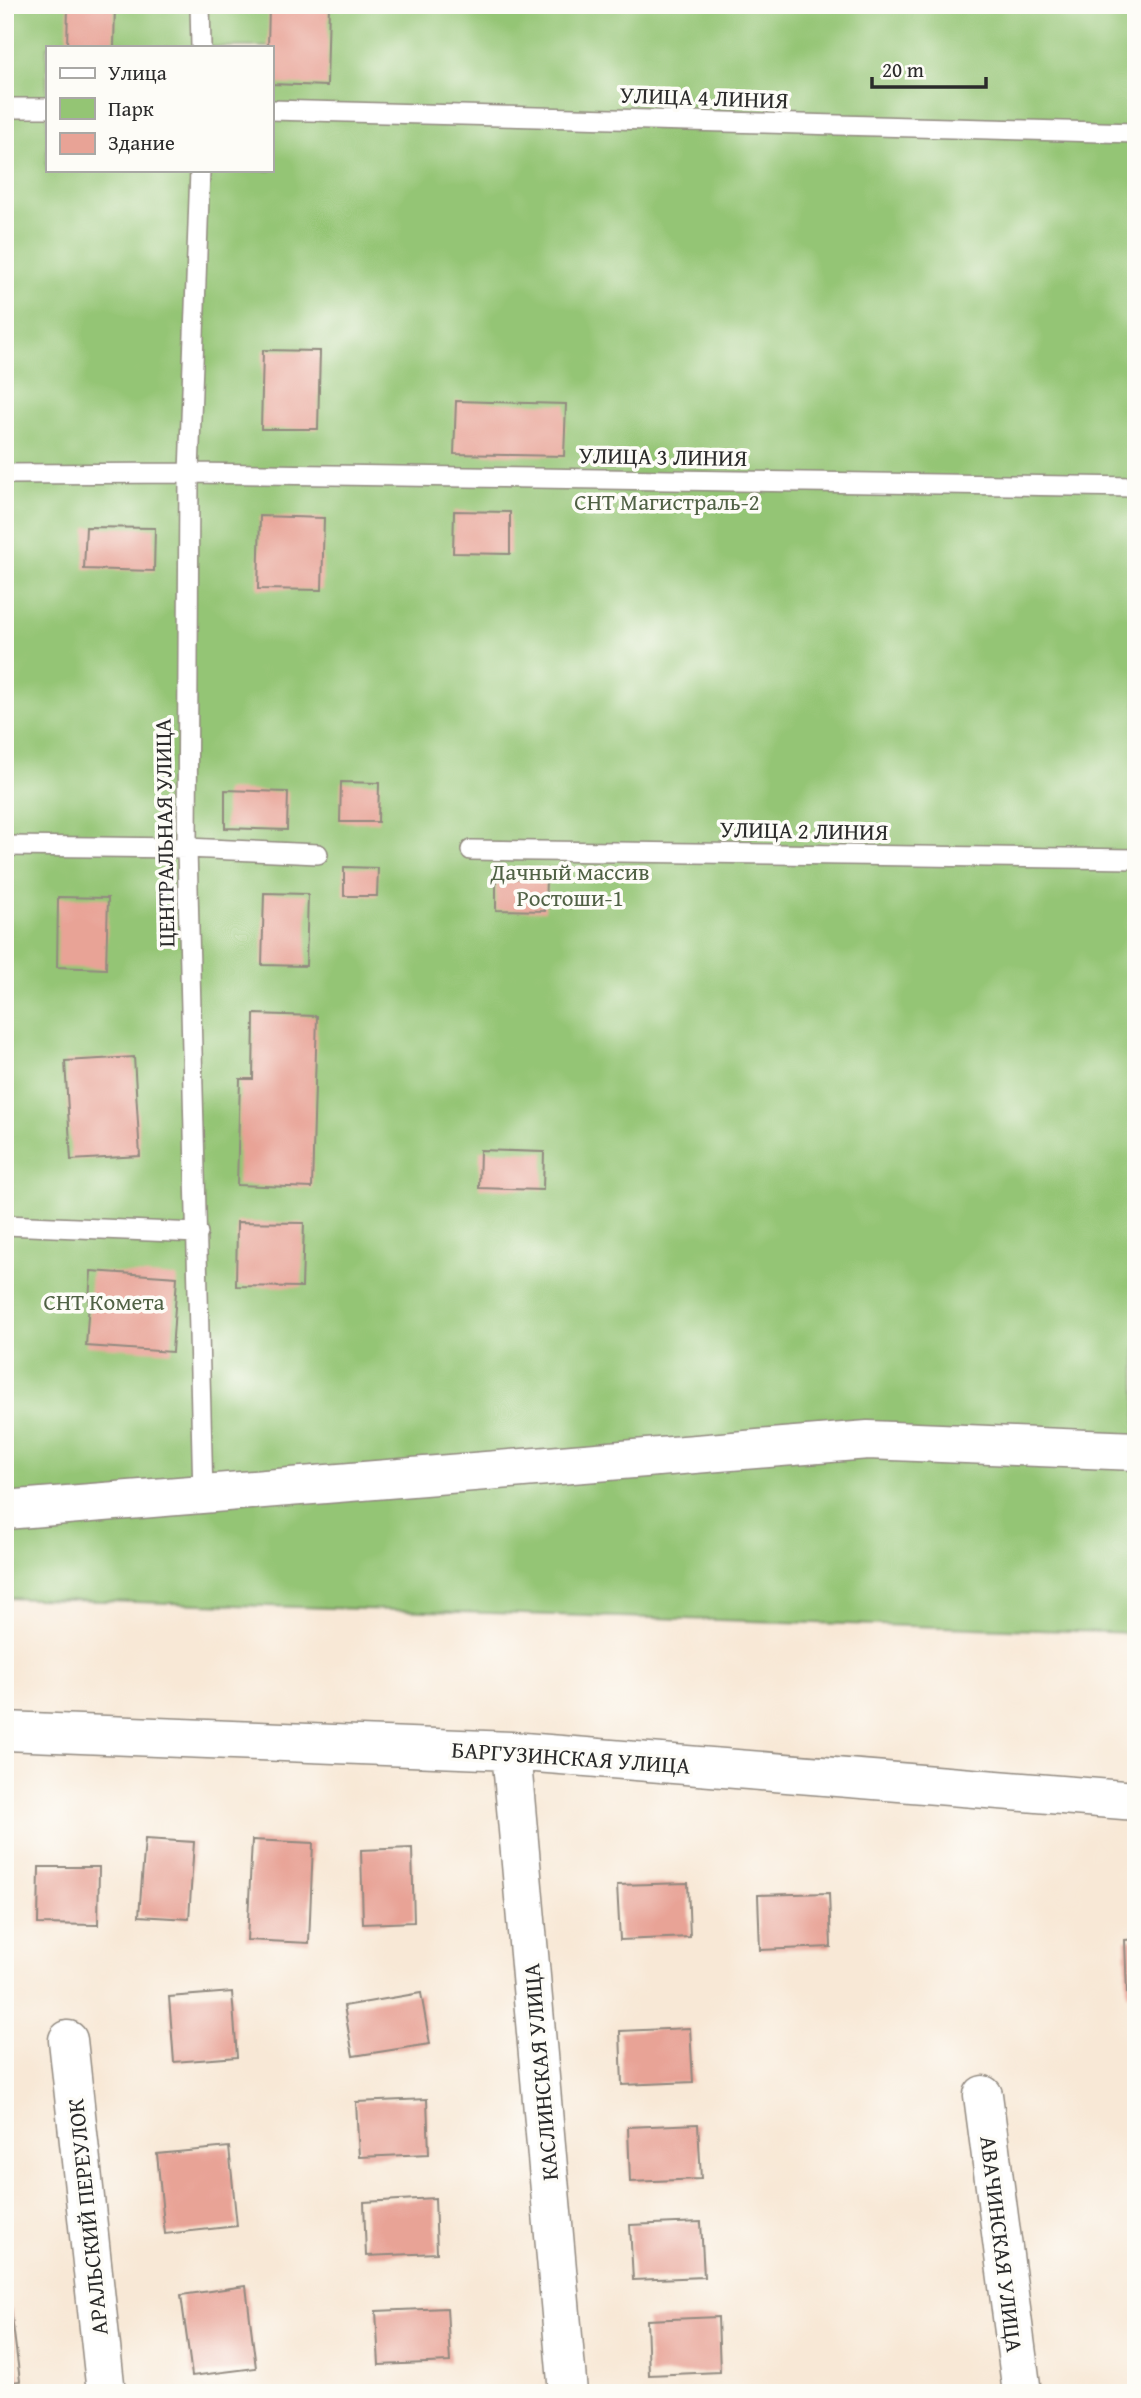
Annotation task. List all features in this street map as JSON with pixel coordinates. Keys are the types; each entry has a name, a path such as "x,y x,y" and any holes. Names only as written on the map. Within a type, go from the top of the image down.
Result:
{"street":[{"path":"5,1510 868,1440 1136,1451"},
{"name":"БАРГУЗИНСКАЯ УЛИЦА","path":"5,1731 511,1751 1136,1801"},
{"name":"КАСЛИНСКАЯ УЛИЦА","path":"511,1751 568,2393"},
{"name":"АРАЛЬСКИЙ ПЕРЕУЛОК","path":"68,2040 106,2393"},
{"name":"АВАЧИНСКАЯ УЛИЦА","path":"983,2095 1022,2393"}],"lane":[{"path":"200,5 201,46"},
{"path":"5,108 46,108"},
{"name":"УЛИЦА 4 ЛИНИЯ","path":"273,110 1136,133"},
{"name":"ЦЕНТРАЛЬНАЯ УЛИЦА","path":"200,172 189,474 187,848 203,1495"},
{"name":"УЛИЦА 3 ЛИНИЯ","path":"5,474 189,474 1136,487"},
{"path":"5,846 187,848 318,854"},
{"name":"УЛИЦА 2 ЛИНИЯ","path":"471,850 1136,859"},
{"path":"5,1226 198,1233"}],"green space":[{"name":"Дачный массив Ростоши-1","path":"5,5 1136,5 1136,1633 5,1598"}],"building":[{"path":"68,5 115,5 114,46 67,46"},
{"path":"269,5 329,5 327,86 273,84 273,46 268,46"},
{"path":"263,350 320,351 318,429 261,429"},
{"path":"456,401 566,404 564,456 454,454"},
{"path":"454,511 510,512 510,554 453,553"},
{"path":"260,516 324,518 322,590 258,589"},
{"path":"86,527 155,528 154,571 84,569"},
{"path":"341,782 379,783 378,822 340,822"},
{"path":"225,790 288,792 287,830 225,828"},
{"path":"344,867 378,868 377,896 344,896"},
{"path":"496,878 546,879 545,911 496,910"},
{"path":"264,893 308,894 306,966 262,965"},
{"path":"58,897 108,898 106,969 57,967"},
{"path":"254,1014 317,1016 312,1188 237,1185 240,1079 253,1079"},
{"path":"134,1057 140,1156 71,1160 65,1061"},
{"path":"5,1129 10,1129 8,1188 5,1188"},
{"path":"480,1150 544,1152 543,1190 479,1188"},
{"path":"237,1222 304,1223 302,1287 236,1286"},
{"path":"91,1271 177,1277 172,1352 86,1346"},
{"path":"145,1839 194,1842 189,1919 139,1916"},
{"path":"252,1840 313,1843 309,1943 247,1940"},
{"path":"412,1848 414,1922 363,1924 361,1850"},
{"path":"39,1867 99,1867 98,1925 38,1924"},
{"path":"688,1883 690,1937 620,1940 617,1885"},
{"path":"829,1893 831,1947 760,1950 758,1895"},
{"path":"1136,1939 1136,1994 1127,1994 1125,1940"},
{"path":"232,1992 237,2057 174,2062 169,1997"},
{"path":"421,1993 430,2044 353,2056 344,2006"},
{"path":"690,2028 693,2082 622,2085 620,2031"},
{"path":"427,2099 429,2154 359,2157 356,2102"},
{"path":"698,2124 701,2179 630,2182 628,2127"},
{"path":"229,2147 237,2226 165,2234 157,2154"},
{"path":"435,2198 437,2253 366,2256 364,2202"},
{"path":"701,2222 704,2277 633,2280 630,2225"},
{"path":"246,2286 256,2368 192,2376 181,2295"},
{"path":"447,2308 450,2362 379,2365 376,2311"},
{"path":"11,2309 20,2381 5,2383 5,2310"},
{"path":"718,2317 720,2372 649,2375 647,2320"}],"park label":[{"name":"СНТ Магистраль-2","path":"667,501"},
{"name":"СНТ Комета","path":"104,1301"}]}
